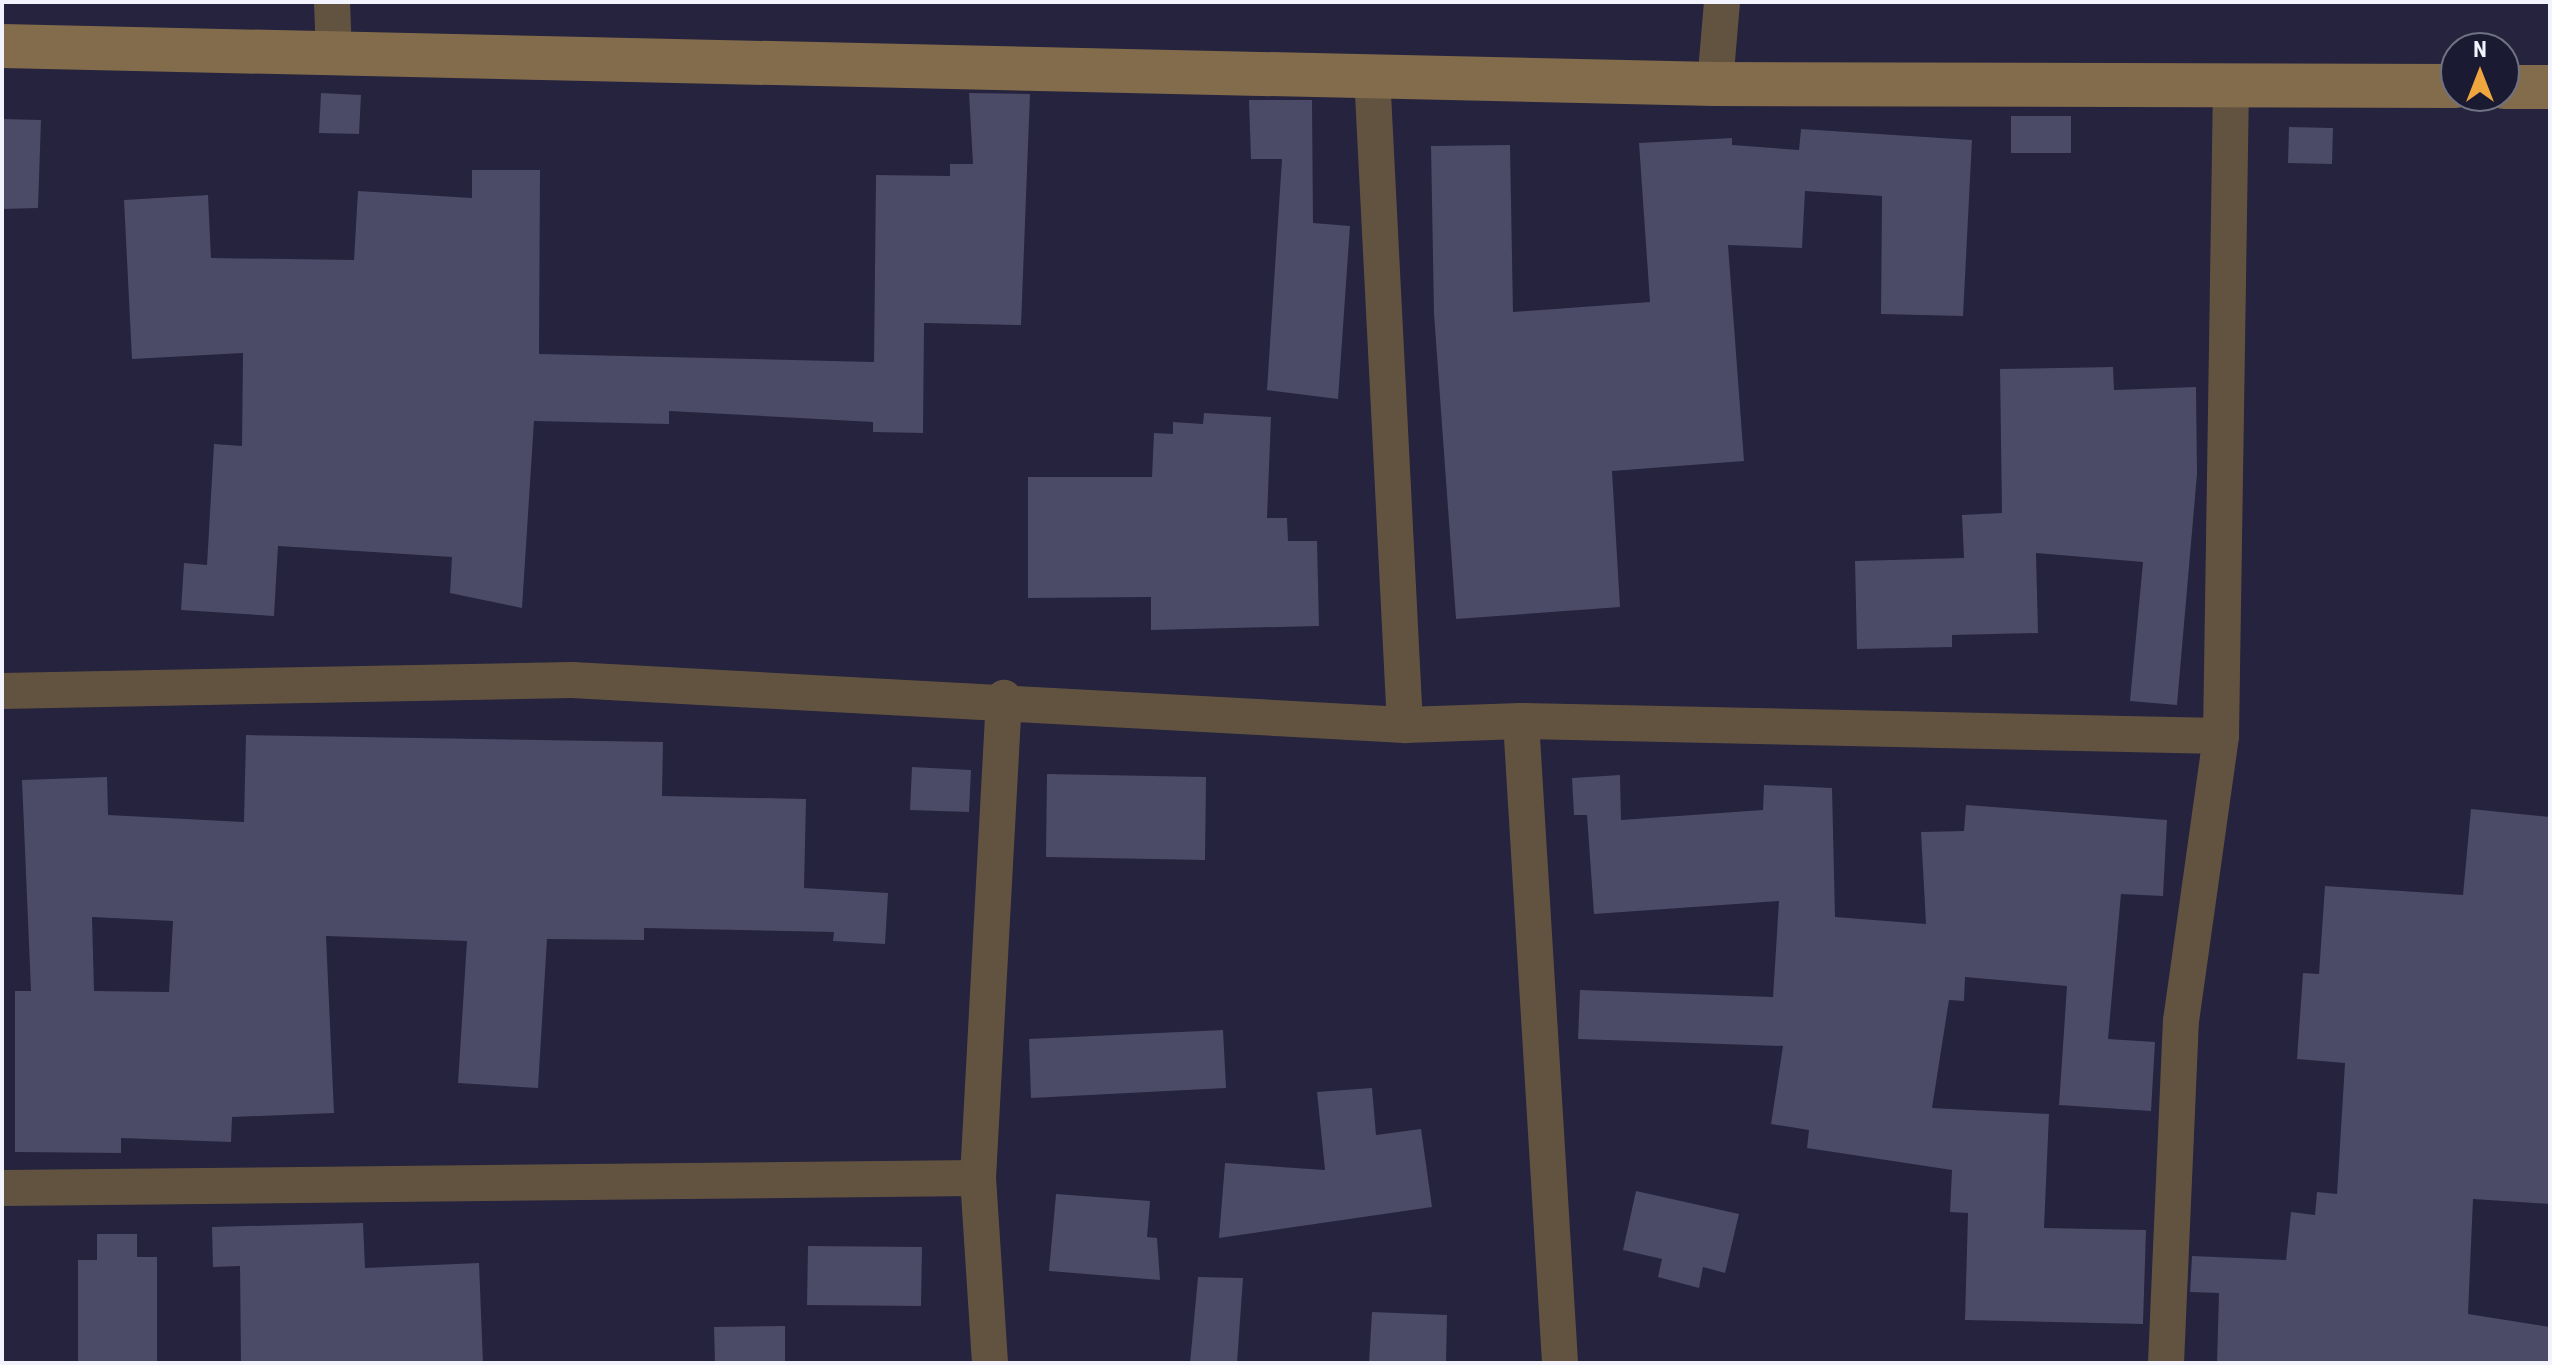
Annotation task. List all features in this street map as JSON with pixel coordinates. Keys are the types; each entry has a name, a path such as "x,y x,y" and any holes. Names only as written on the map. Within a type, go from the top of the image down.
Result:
{"street":[{"path":"332,2 334,54"},
{"path":"1715,84 1722,2"},
{"path":"2,46 1715,84 2440,86"},
{"path":"1372,74 1405,725"},
{"path":"2166,1363 2181,1021 2221,736 2231,84"},
{"path":"2520,87 2550,87"},
{"path":"2,691 572,680 1004,698 1405,725 1521,721 2221,736"},
{"path":"990,1363 978,1178 1004,698"},
{"path":"1521,721 1560,1363"},
{"path":"2,1188 978,1178"}],"building":[{"path":"321,93 361,95 359,134 319,133"},
{"path":"969,93 1030,94 1021,325 924,323 923,433 873,432 873,422 669,411 669,424 534,421 522,608 450,593 452,557 278,546 274,616 181,610 184,563 207,565 214,444 242,446 243,353 132,359 124,200 208,195 211,258 354,260 358,191 472,198 472,170 540,170 539,354 874,362 876,175 950,176 950,164 973,164"},
{"path":"1249,100 1312,100 1313,223 1350,226 1338,399 1267,390 1282,159 1251,159"},
{"path":"2011,116 2071,116 2071,153 2011,153"},
{"path":"2,119 41,120 38,208 2,209"},
{"path":"2289,127 2333,128 2332,164 2288,163"},
{"path":"1801,129 1972,140 1963,316 1881,314 1882,196 1805,191 1802,248 1728,245 1744,461 1612,471 1620,607 1456,619 1434,314 1431,146 1510,145 1513,312 1650,302 1639,143 1732,138 1732,145 1799,150"},
{"path":"2113,367 2114,390 2196,387 2197,474 2177,705 2130,701 2143,562 2036,553 2038,633 1952,635 1952,647 1857,649 1855,561 1964,558 1962,515 2002,513 2000,369"},
{"path":"1204,413 1271,417 1267,518 1287,518 1288,541 1317,541 1319,626 1151,630 1151,597 1028,598 1028,477 1152,477 1154,433 1173,434 1173,422 1203,424"},
{"path":"246,735 663,742 662,796 806,799 804,888 888,893 885,944 833,941 834,932 644,928 644,940 547,939 538,1088 458,1083 467,941 326,936 334,1113 232,1117 231,1142 121,1138 121,1153 15,1152 15,991 31,991 22,780 107,777 108,815 244,822","holes":["92,917 173,921 169,992 94,991"]},
{"path":"912,767 971,770 969,812 910,810"},
{"path":"1047,774 1206,777 1205,860 1046,857"},
{"path":"1620,775 1621,820 1763,810 1764,785 1832,788 1835,917 1926,924 1921,832 1964,831 1966,805 2167,820 2163,896 2121,894 2108,1039 2155,1042 2151,1111 2059,1105 2067,986 1965,977 1964,1001 1949,1000 1932,1108 2049,1114 2044,1228 2146,1230 2143,1324 1965,1320 1968,1213 1950,1212 1952,1170 1807,1148 1809,1130 1771,1124 1783,1046 1578,1039 1580,990 1773,997 1779,901 1594,914 1587,815 1574,815 1572,778"},
{"path":"2471,809 2550,817 2550,1204 2473,1199 2468,1314 2550,1327 2550,1363 2217,1363 2219,1293 2190,1292 2192,1256 2286,1260 2291,1212 2315,1215 2317,1192 2337,1194 2345,1063 2297,1059 2303,973 2319,974 2325,886 2463,895"},
{"path":"1223,1030 1226,1088 1031,1098 1029,1039"},
{"path":"1372,1088 1376,1135 1421,1129 1432,1207 1219,1238 1225,1163 1325,1170 1317,1092"},
{"path":"1636,1191 1739,1214 1725,1273 1703,1267 1699,1288 1658,1277 1662,1259 1623,1250"},
{"path":"1056,1194 1150,1201 1147,1237 1157,1238 1160,1280 1049,1271"},
{"path":"363,1223 365,1268 479,1263 483,1363 241,1363 240,1266 213,1267 212,1227"},
{"path":"97,1234 137,1234 137,1257 157,1257 157,1363 78,1363 78,1260 97,1260"},
{"path":"808,1246 922,1247 921,1306 807,1305"},
{"path":"1198,1277 1243,1278 1237,1363 1190,1363"},
{"path":"1372,1312 1447,1315 1446,1363 1369,1363"},
{"path":"785,1326 785,1363 715,1363 714,1327"}]}
